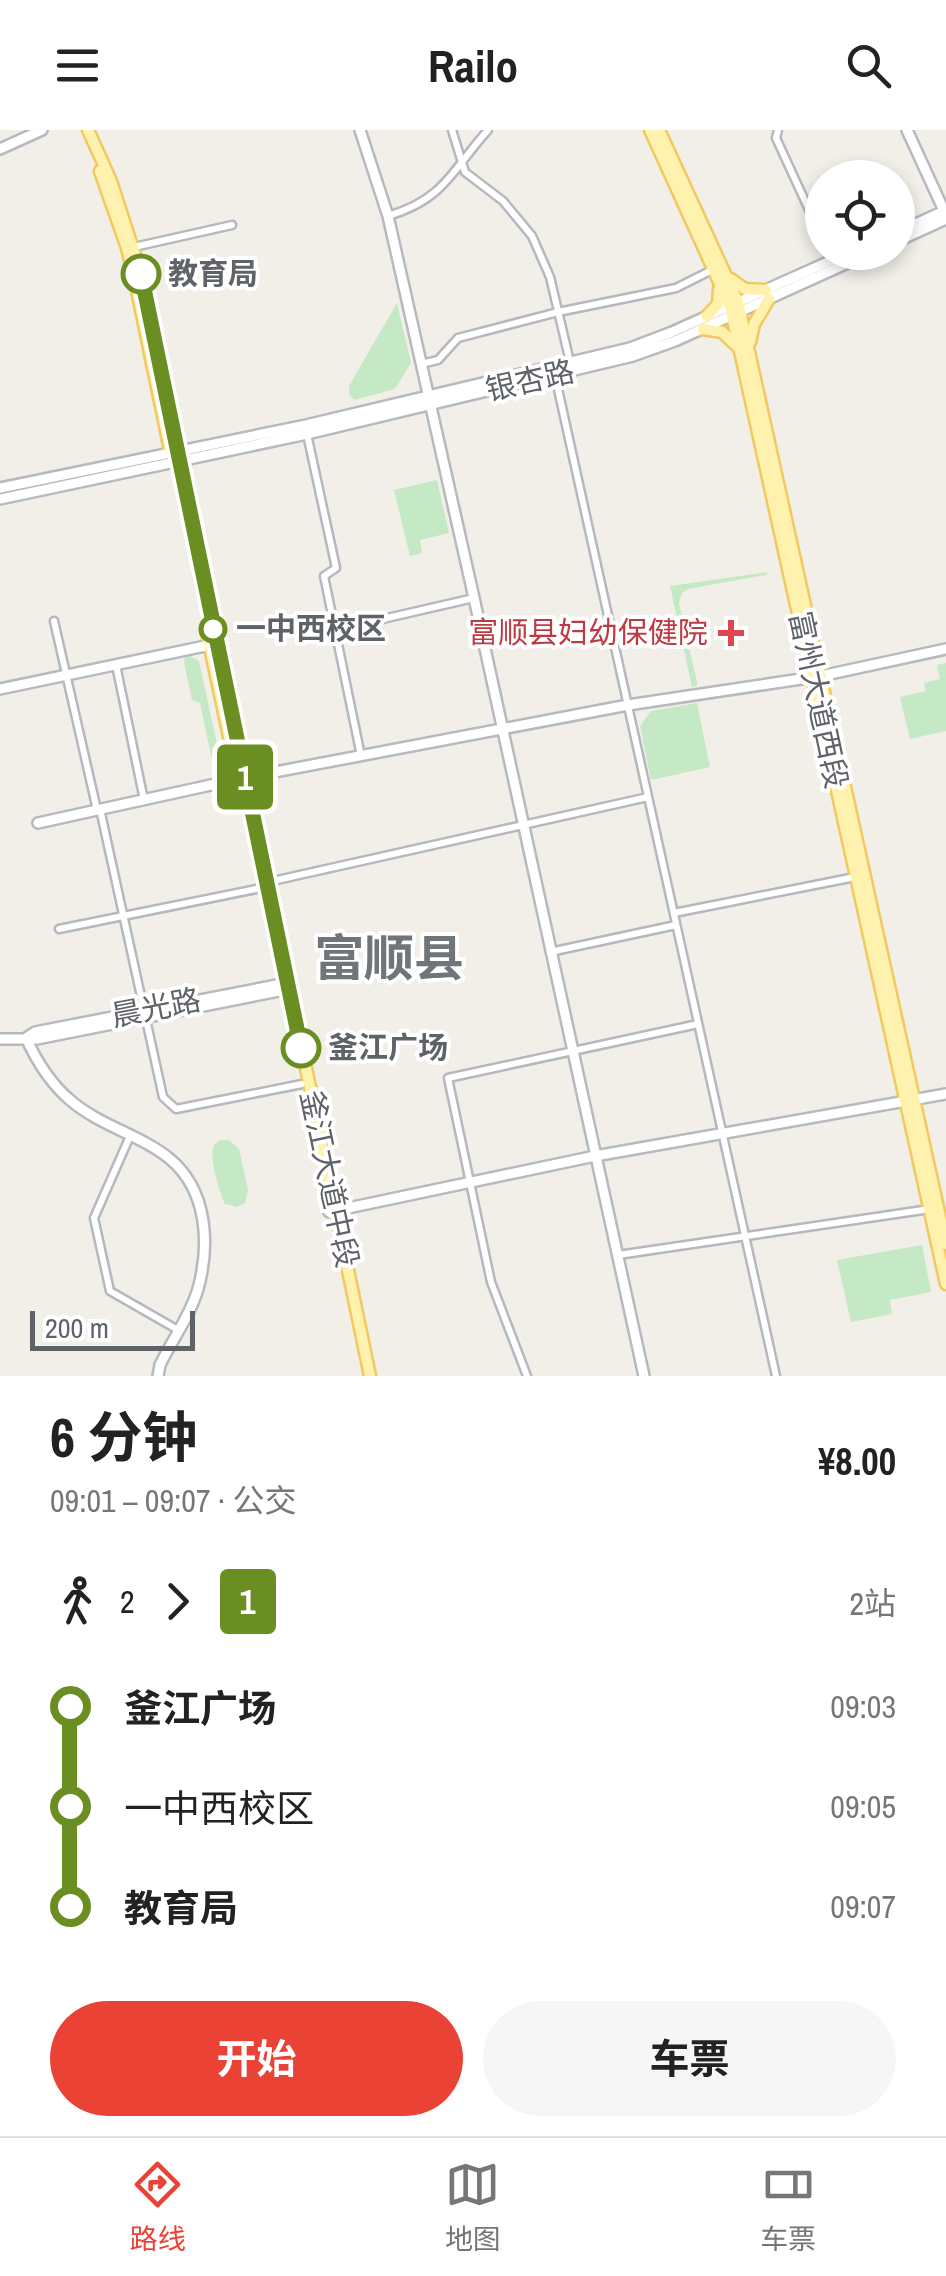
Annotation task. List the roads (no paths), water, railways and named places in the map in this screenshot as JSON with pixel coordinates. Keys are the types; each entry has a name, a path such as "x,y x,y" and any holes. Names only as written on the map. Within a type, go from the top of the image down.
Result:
{"main road":[{"path":"85,130 111,181 134,247 210,645 241,779"},
{"path":"85,130 127,248 175,457 285,987"},
{"name":"富州大道西段","path":"650,130 736,309 910,1101 946,1284"},
{"name":"富州大道西段","path":"659,130 719,273"},
{"path":"703,329 722,332 745,349 768,294 745,288 719,273 718,304 707,316"},
{"name":"釜江大道中段","path":"285,987 302,1084 332,1212"},
{"name":"釜江大道中段","path":"285,987 366,1376"},
{"name":"富州大道西段","path":"910,1101 946,1244"}],"street":[{"path":"0,149 42,130"},
{"path":"360,130 388,216 422,364 644,1376"},
{"path":"452,130 465,172 503,201 532,236 550,277 570,364"},
{"path":"388,216 433,194 462,165 488,130"},
{"path":"778,130 776,138 805,201"},
{"path":"907,130 946,214"},
{"path":"915,226 946,214"},
{"path":"915,231 946,214"},
{"path":"134,247 232,225"},
{"name":"银杏路","path":"768,294 808,270"},
{"name":"银杏路","path":"175,457 655,349 827,270"},
{"path":"422,364 438,360 458,338 676,288 719,273"},
{"name":"银杏路","path":"554,371 736,309"},
{"path":"554,371 776,1376"},
{"name":"银杏路","path":"175,457 308,434 430,400"},
{"path":"308,434 336,568 324,576 361,756"},
{"path":"0,488 175,457"},
{"path":"0,498 175,457"},
{"path":"335,630 474,598"},
{"path":"54,621 163,1097 176,1109 302,1084"},
{"path":"0,689 210,645"},
{"path":"38,823 501,729 628,705 817,677 946,649"},
{"path":"115,664 144,801"},
{"path":"59,930 648,797"},
{"path":"674,913 850,878"},
{"path":"550,952 676,925"},
{"name":"晨光路","path":"0,1039 37,1039 145,1013 285,987"},
{"path":"527,1376 491,1282 448,1078 698,1024"},
{"path":"26,1038 46,1075 69,1099 171,1160 182,1172 202,1210 205,1225 200,1278 158,1376"},
{"path":"332,1212 595,1156 946,1094"},
{"path":"130,1136 94,1218 110,1291 178,1330"},
{"path":"617,1255 923,1210"}],"place":[{"name":"教育局","path":"141,274"},
{"name":"一中西校区","path":"213,629"},
{"name":"富顺县妇幼保健院","path":"731,633"},
{"name":"釜江广场","path":"301,1048"}],"district":[{"name":"富顺县","path":"389,958"}]}
